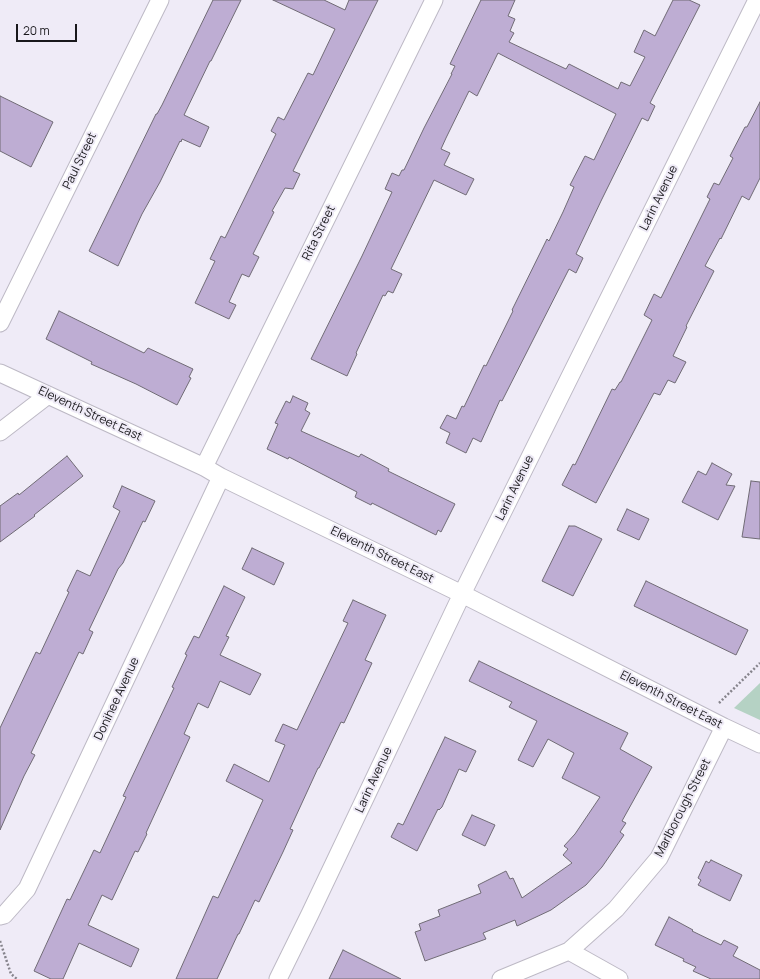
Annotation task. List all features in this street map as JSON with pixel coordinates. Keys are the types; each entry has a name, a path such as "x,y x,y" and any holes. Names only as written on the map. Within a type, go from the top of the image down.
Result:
{"street":[{"name":"Paul Street","path":"0,323 160,0"},
{"name":"Rita Street","path":"204,467 434,0"},
{"name":"Larin Avenue","path":"278,979 462,594 757,0"},
{"name":"Eleventh Street East","path":"0,373 204,467 221,477 462,594 760,744"},
{"path":"0,432 48,395"},
{"name":"Donihee Avenue","path":"2,916 27,889 221,477"},
{"name":"Marlborough Street","path":"501,979 569,951 616,909 659,858 724,727"},
{"path":"569,951 619,979"}],"path":[{"path":"704,717 760,663"},
{"path":"0,941 11,974 17,979"}],"green space":[{"path":"760,683 760,720 734,708"}],"building":[{"path":"213,0 241,0 184,115 209,127 200,147 182,139 181,142 180,141 142,214 118,266 89,251"},
{"path":"273,0 324,0 345,10 349,0 378,0 293,171 300,174 293,189 285,188 272,211 274,212 253,254 259,257 249,277 242,274 229,302 236,305 229,319 195,303 215,261 210,259 221,236 225,238 276,134 271,131 278,117 284,120 308,73 313,75 335,29"},
{"path":"481,0 515,0 508,16 515,19 510,31 514,33 509,42 566,69 569,64 618,89 621,82 630,86 645,57 634,52 644,30 655,36 673,0 689,0 700,5 650,103 655,106 648,121 642,118 576,254 583,258 576,273 569,269 502,401 500,400 481,442 473,438 466,453 446,443 450,433 440,428 447,415 456,419 462,406 464,407 484,365 486,366 547,239 549,241 563,212 574,187 570,185 585,156 594,160 616,114 498,53 477,96 469,91 441,149 450,153 444,165 474,179 466,195 434,180 391,269 402,274 393,293 388,291 385,296 383,295 347,376 311,359 392,192 385,189 392,173 399,176 402,170 404,170 452,74 455,66 450,64"},
{"path":"0,96 53,122 31,167 0,151"},
{"path":"760,102 760,178 749,200 742,196 721,239 720,238 705,266 714,271 686,326 687,327 673,356 686,362 675,383 668,380 660,395 654,393 596,503 562,485 573,464 575,465 612,389 615,390 621,382 652,320 644,315 654,294 661,298 710,199 707,197 714,183 719,185 733,158 730,156"},
{"path":"59,311 144,353 148,348 193,369 189,377 191,378 177,405 136,384 91,364 92,362 46,339"},
{"path":"293,396 308,403 305,410 310,413 301,431 359,457 361,454 389,469 388,471 455,504 441,532 438,530 436,535 372,503 371,505 355,497 357,492 289,457 288,459 267,449 278,424 275,423 286,401 290,403"},
{"path":"67,456 83,476 34,515 35,516 0,542 0,506 18,493 19,495"},
{"path":"712,463 732,474 726,485 735,486 718,520 682,502 698,471 706,475"},
{"path":"751,481 760,482 760,539 742,537"},
{"path":"122,486 155,501 145,522 143,521 123,563 118,569 89,630 93,632 83,654 79,652 31,753 35,755 0,830 0,728 36,652 40,654 69,592 67,591 77,570 90,576 120,511 113,507"},
{"path":"627,509 649,519 639,540 617,530"},
{"path":"569,526 575,526 602,539 573,596 542,581"},
{"path":"252,548 284,563 274,585 242,569"},
{"path":"646,581 748,630 736,655 634,606"},
{"path":"224,586 245,597 226,636 229,637 220,655 261,674 250,695 220,681 208,708 198,703 184,734 190,737 146,833 147,834 138,852 135,851 112,900 102,895 88,925 139,949 131,967 79,943 63,979 51,979 34,971 67,899 70,900 94,850 100,853 126,797 123,796 174,688 172,687 187,655 185,654 194,636 199,638"},
{"path":"353,600 386,615 365,660 372,663 344,723 341,722 318,768 290,829 293,830 259,902 255,900 217,979 176,979 213,896 218,898 263,800 226,781 234,764 269,782 285,745 275,741 283,724 297,730 348,623 343,621"},
{"path":"479,661 628,733 620,749 652,767 622,821 626,823 620,832 624,835 602,867 586,885 551,910 517,926 515,920 483,933 486,939 425,961 415,932 421,930 419,924 440,916 438,910 481,893 478,885 506,871 510,879 513,878 522,898 572,863 563,855 568,849 564,846 575,834 600,797 562,778 574,753 548,739 533,767 518,760 537,721 509,707 512,702 469,681"},
{"path":"445,737 476,751 466,772 459,769 442,807 439,810 438,809 417,851 391,837 398,823 403,825"},
{"path":"472,815 495,825 485,846 462,835"},
{"path":"711,860 742,875 730,901 698,885 701,880 698,878 706,861 709,863"},
{"path":"669,917 693,930 692,931 721,945 724,940 738,947 733,956 760,970 760,979 711,979 693,971 696,967 683,961 684,959 655,945"},
{"path":"343,950 401,979 329,979"}]}
